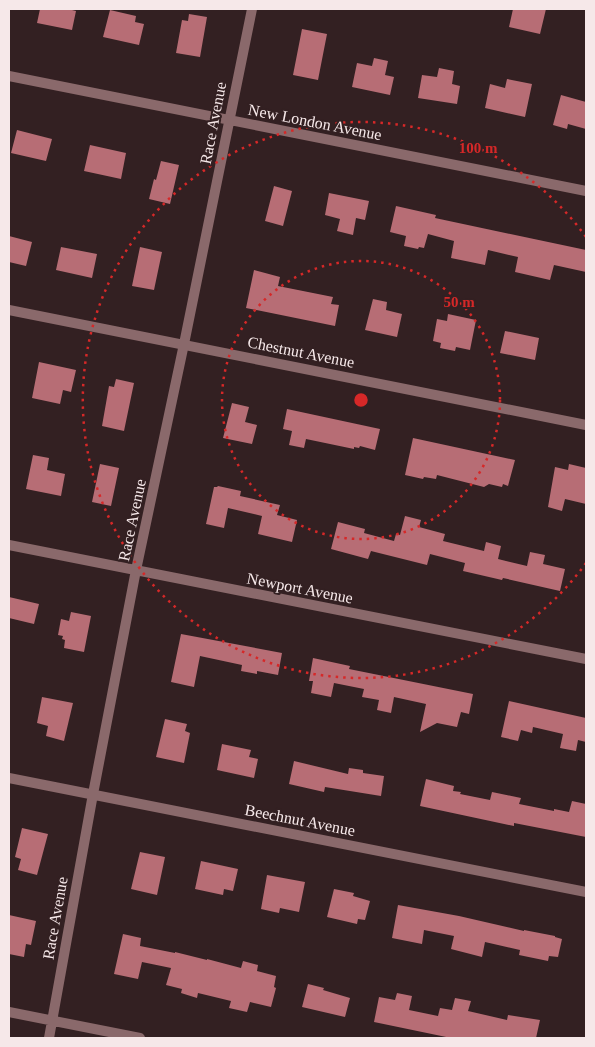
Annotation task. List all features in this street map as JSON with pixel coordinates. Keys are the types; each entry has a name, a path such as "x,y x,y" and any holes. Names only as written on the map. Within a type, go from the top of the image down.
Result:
{"street":[{"name":"Race Avenue","path":"49,1038 136,570 252,9"},
{"name":"New London Avenue","path":"9,76 586,191"},
{"name":"Chestnut Avenue","path":"9,310 586,425"},
{"name":"Newport Avenue","path":"9,545 586,659"},
{"name":"Beechnut Avenue","path":"9,778 586,892"},
{"path":"9,1012 140,1038"}],"building":[{"path":"40,9 68,9 76,11 72,30 37,23"},
{"path":"513,9 546,9 540,34 509,27"},
{"path":"110,10 136,16 135,22 144,24 139,45 103,37"},
{"path":"189,14 207,17 200,57 176,53 182,20 188,21"},
{"path":"302,29 327,34 318,80 293,75"},
{"path":"374,58 388,61 385,75 394,77 390,95 352,87 357,63 372,66"},
{"path":"439,68 454,71 452,84 460,86 457,104 418,98 422,75 437,77"},
{"path":"507,79 532,84 525,117 485,108 490,84 505,88"},
{"path":"561,95 586,102 586,129 568,124 567,129 553,125"},
{"path":"17,130 52,139 46,161 11,153"},
{"path":"90,145 126,153 121,179 84,171"},
{"path":"161,161 179,165 170,204 149,199"},
{"path":"274,186 292,191 283,226 265,221"},
{"path":"329,193 369,201 365,220 356,218 353,235 337,231 340,219 325,215"},
{"path":"396,206 436,215 435,218 586,250 586,272 554,265 550,280 515,272 518,257 488,250 485,265 451,258 454,241 428,234 424,248 419,247 418,249 404,246 406,236 390,232"},
{"path":"9,236 32,242 26,266 9,262"},
{"path":"61,247 97,254 92,278 56,270"},
{"path":"140,247 162,252 154,290 132,286"},
{"path":"254,270 280,277 278,286 333,297 331,304 339,305 335,326 246,308"},
{"path":"373,299 387,302 386,310 402,314 397,337 365,330"},
{"path":"448,314 476,320 470,350 456,347 455,351 440,348 441,343 433,341 437,319 447,321"},
{"path":"505,331 539,338 535,360 500,353"},
{"path":"39,362 76,370 71,392 63,390 60,404 32,398"},
{"path":"116,379 134,383 124,431 102,426 109,386 114,387"},
{"path":"232,403 249,407 245,422 257,425 252,444 223,438"},
{"path":"287,409 380,429 375,450 360,446 359,448 354,447 354,449 306,439 304,448 289,445 292,431 283,429"},
{"path":"413,438 515,460 508,486 503,484 502,487 489,484 484,487 437,475 436,479 424,477 423,479 405,475"},
{"path":"33,455 49,458 47,470 65,474 61,496 26,489"},
{"path":"100,464 119,468 111,506 92,502"},
{"path":"569,464 586,468 586,504 565,499 562,511 548,507 555,467 568,470"},
{"path":"218,486 241,491 240,496 280,505 277,515 297,520 292,542 258,534 262,516 228,508 224,528 206,524 214,487"},
{"path":"405,516 421,520 419,527 445,534 443,541 484,551 486,542 501,546 498,559 527,566 530,552 545,555 543,564 565,569 560,591 463,571 465,563 430,554 427,565 371,551 368,559 331,549 338,522 365,529 364,533 394,541 396,534 400,535"},
{"path":"9,597 39,604 34,624 9,618"},
{"path":"71,612 91,616 84,652 64,648 65,640 62,639 63,636 58,635 61,619 69,621"},
{"path":"181,634 282,653 278,675 257,671 257,674 241,671 242,665 200,656 194,687 171,682"},
{"path":"313,658 350,666 349,669 473,694 469,714 461,712 457,727 437,723 420,732 426,704 394,697 391,713 377,710 379,700 362,697 364,689 334,683 331,697 311,693 313,681 309,681"},
{"path":"42,697 73,703 64,741 46,736 48,726 37,723"},
{"path":"509,701 586,718 586,742 578,740 576,751 560,748 563,734 533,727 532,733 521,730 518,741 501,737"},
{"path":"165,719 187,724 185,731 190,733 184,763 156,757"},
{"path":"222,744 251,750 249,757 258,759 254,778 217,770"},
{"path":"294,761 348,774 349,768 363,770 363,773 384,776 381,796 325,787 324,792 289,784"},
{"path":"426,779 454,786 453,791 461,792 460,794 490,800 492,792 521,798 519,804 554,811 554,809 569,812 572,801 586,804 586,837 514,823 514,826 420,806"},
{"path":"22,828 48,834 37,875 18,870 21,859 15,857"},
{"path":"140,852 165,857 157,895 131,889"},
{"path":"201,861 238,869 233,891 224,889 223,895 195,889"},
{"path":"267,875 305,882 299,912 280,908 279,913 261,909"},
{"path":"334,889 354,893 353,896 370,901 365,920 358,919 357,924 327,917"},
{"path":"398,905 555,936 562,939 558,957 549,956 548,961 519,955 520,950 485,942 482,957 451,949 454,936 424,930 422,944 392,938"},
{"path":"9,915 36,921 31,945 26,944 24,957 9,954"},
{"path":"123,934 141,938 140,946 175,952 241,968 243,961 258,965 257,971 276,976 274,987 276,988 271,1007 250,1002 247,1012 229,1008 231,1001 198,993 197,998 181,993 182,989 166,985 171,968 142,962 138,979 114,974"},
{"path":"308,984 350,998 345,1017 302,1007"},
{"path":"397,993 412,996 409,1010 438,1016 440,1008 452,1010 455,998 471,1001 468,1011 507,1020 508,1015 540,1020 536,1038 451,1038 374,1022 379,997 395,1000"}]}
